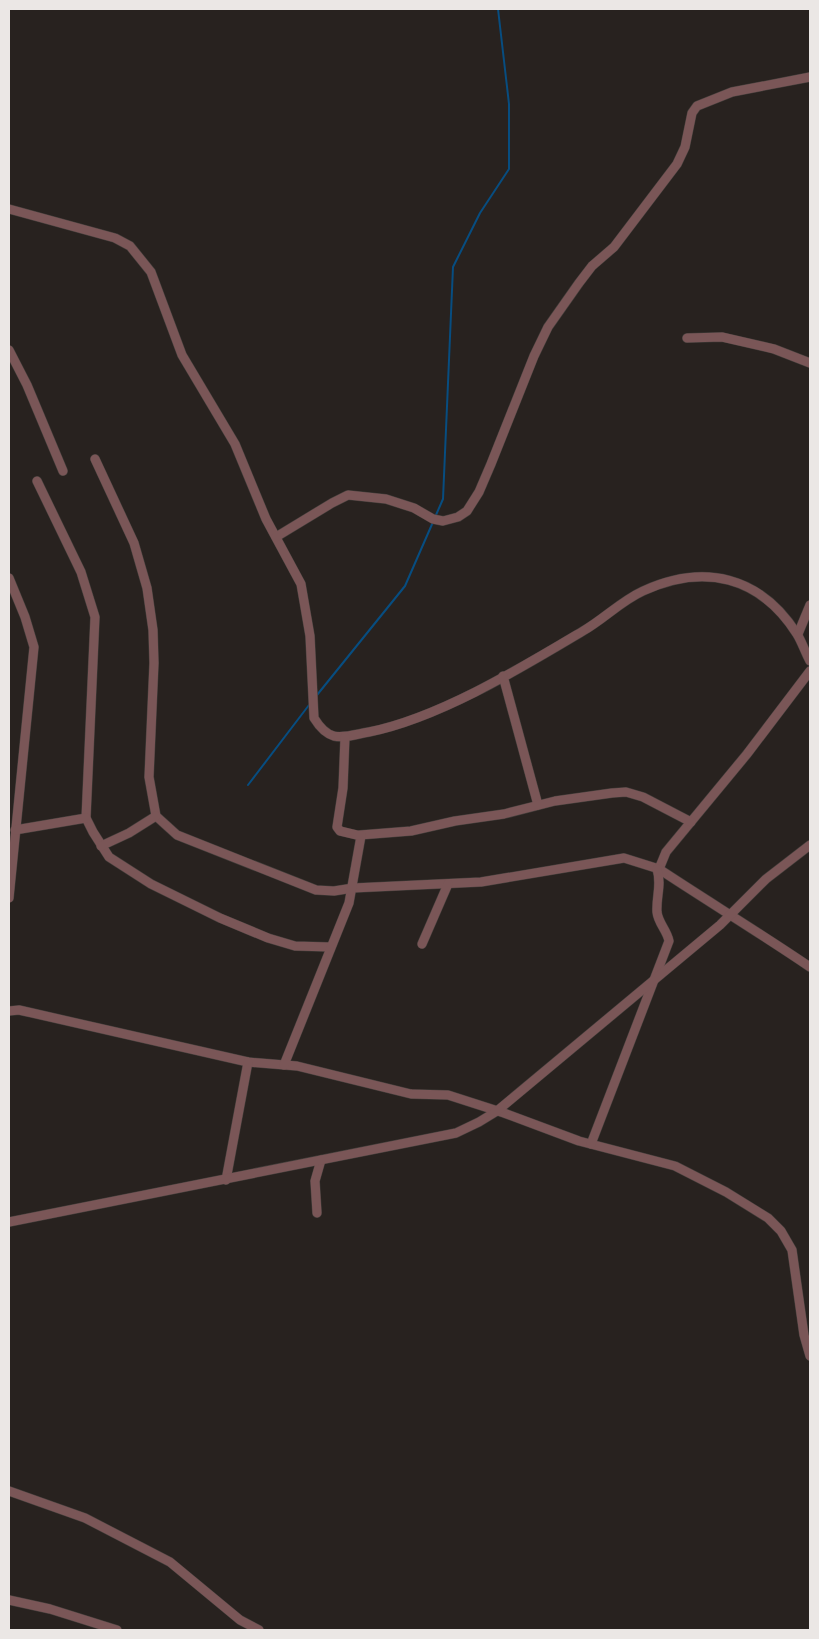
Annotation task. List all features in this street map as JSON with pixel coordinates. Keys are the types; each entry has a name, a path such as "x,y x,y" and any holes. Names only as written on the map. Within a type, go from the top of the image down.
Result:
{"street":[{"path":"276,537 332,503 348,496 386,499 444,521 458,517 467,511 479,492 534,356 548,328 592,266 614,247 677,164 685,147 692,113 697,106 732,92 810,77"},
{"path":"9,209 115,238 130,246 145,264 154,280 182,355 235,444 266,519 301,584 310,636 314,718 321,730 331,737 345,737 402,725 503,676 586,630 642,591 674,580 724,577 752,588 780,612 798,634 810,661"},
{"path":"687,338 722,337 774,349 799,357 810,363"},
{"path":"9,350 30,393 63,471"},
{"path":"94,459 134,544 147,588 153,630 154,662 149,777 156,816 177,835 322,891 504,879 624,858 658,869 731,914 810,967"},
{"path":"37,481 81,572 95,617 86,818 101,846 121,866 151,884 220,918 268,938 295,946 330,947"},
{"path":"9,578 25,617 34,648 9,898"},
{"path":"798,634 810,605"},
{"path":"591,1144 669,941 668,933 661,924 657,912 660,880 658,869 666,852 747,754 810,671"},
{"path":"503,676 538,805"},
{"path":"345,737 343,788 337,827 340,831 360,835 411,831 455,821 504,814 555,801 626,792 663,806 691,822"},
{"path":"101,846 128,833 156,816"},
{"path":"15,830 86,818"},
{"path":"284,1065 349,903 353,888 360,835"},
{"path":"9,1222 456,1133 497,1111 731,914 766,879 810,845"},
{"path":"422,944 448,884"},
{"path":"9,1011 19,1010 248,1062 284,1065 411,1094 448,1095 591,1144 675,1166 726,1192 768,1218 781,1231 792,1250 804,1334 810,1356"},
{"path":"226,1180 248,1062"},
{"path":"317,1213 315,1181 321,1160"},
{"path":"9,1491 85,1518 170,1562 240,1620 259,1630"},
{"path":"9,1600 50,1609 118,1630"}],"waterway":[{"path":"436,515 443,499 453,267 480,213 509,169 509,104 498,9"},
{"path":"317,695 405,586 433,522"},
{"path":"248,785 309,705"}]}
